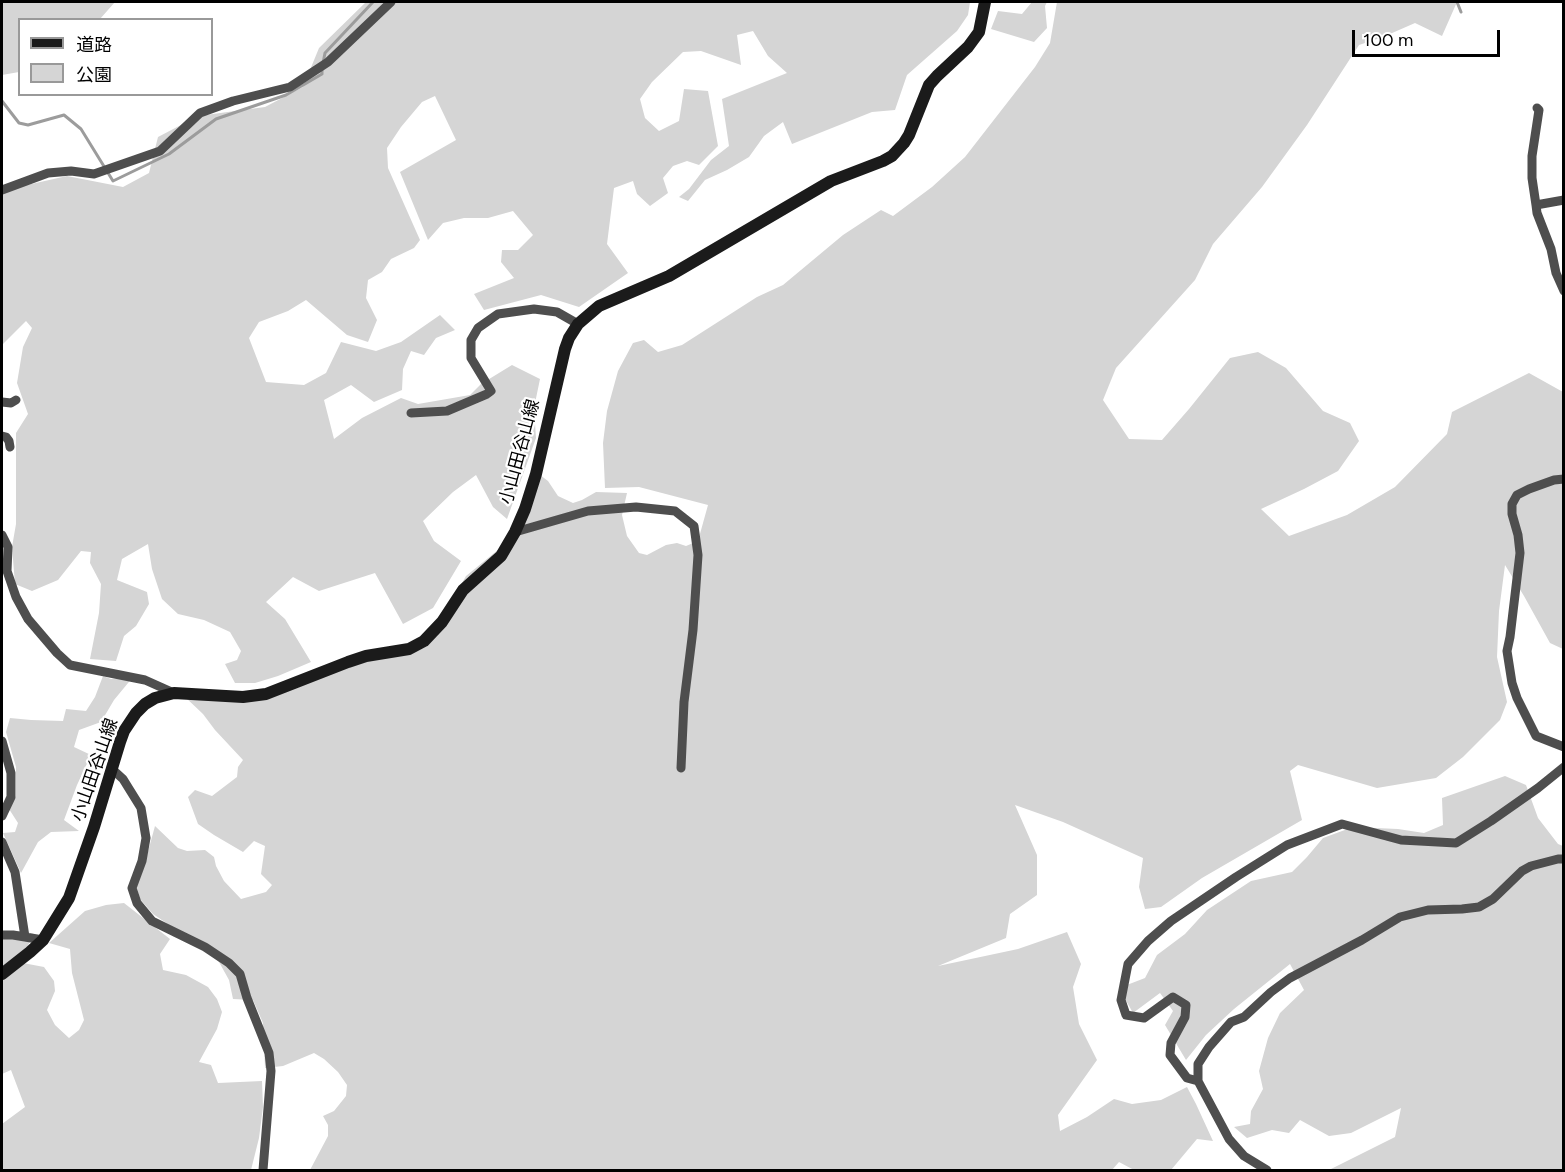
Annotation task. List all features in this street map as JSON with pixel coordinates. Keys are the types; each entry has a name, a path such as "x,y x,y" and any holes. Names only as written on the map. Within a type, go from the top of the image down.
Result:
{"main road":[{"name":"小山田谷山線","path":"2,974 43,940 69,898 124,731 145,704 155,698 174,693 243,697 266,694 366,656 417,646 430,636 463,590 501,556 515,532 533,484 565,349 578,324 599,306 669,276 831,181 892,156 909,135 929,85 968,47 979,32 985,2"}],"street":[{"path":"2,190 48,173 71,171 94,174 160,151 200,113 233,101 290,87 328,62 391,2"},
{"path":"1537,108 1539,110 1532,156 1532,178 1537,213 1551,249 1563,291"},
{"path":"1536,205 1563,200"},
{"path":"411,413 447,411 491,391 471,358 471,340 478,328 498,314 534,309 557,312 578,324"},
{"path":"2,402 11,403 16,400"},
{"path":"2,436 9,441 10,447"},
{"path":"1563,479 1529,489 1517,495 1512,504 1520,553 1507,651 1517,698 1536,736 1563,747"},
{"path":"515,532 588,511 636,507 675,511 694,526 698,555 693,630 684,702 681,768"},
{"path":"2,535 8,547 7,571 16,597 28,619 57,653 70,664 145,680 174,693"},
{"path":"2,741 11,773 11,797 2,816"},
{"path":"1198,1081 1187,1078 1170,1055 1171,1043 1185,1017 1186,1005 1173,997 1144,1018 1126,1015 1121,1000 1128,964 1163,928 1287,845 1342,824 1401,840 1456,843 1510,808 1563,767"},
{"path":"112,769 123,779 141,808 146,838 142,861 132,888 137,903 152,921 205,947 229,963 240,974 268,1053 271,1071 262,1170"},
{"path":"2,842 15,872 25,937"},
{"path":"1267,1170 1244,1156 1229,1139 1198,1081 1198,1064 1209,1047 1231,1022 1244,1017 1290,978 1354,945 1400,917 1424,911 1479,907 1495,897 1522,871 1531,866 1563,859"},
{"path":"2,935 43,940"}],"green space":[{"path":"2,2 115,2 101,18 18,18 18,72 2,75"},
{"path":"366,2 970,2 968,15 957,31 907,75 895,110 872,112 792,144 783,122 764,136 749,157 705,180 688,201 679,197 689,189 711,160 729,146 722,99 787,73 768,56 753,31 737,35 741,65 701,51 683,52 652,82 640,99 645,118 659,131 679,121 684,89 708,91 718,146 699,165 687,161 673,166 663,178 668,193 650,206 637,194 633,181 614,188 607,244 628,273 579,307 541,295 484,310 474,294 514,278 501,262 502,250 518,250 533,235 513,211 488,218 464,218 443,223 428,240 400,172 456,140 435,96 422,102 387,148 388,168 420,240 414,248 391,259 382,272 368,280 366,298 377,320 368,342 347,335 306,300 288,311 259,322 249,338 266,382 304,385 326,373 341,342 376,351 401,342 440,315 455,330 436,338 424,355 411,351 403,369 402,390 374,402 351,385 324,400 334,439 362,418 401,398 418,404 470,395 481,384 512,365 540,379 534,408 536,438 507,519 493,507 476,475 453,492 423,521 434,541 461,561 433,608 403,624 375,573 319,591 293,577 266,602 285,619 311,662 255,683 235,683 225,664 237,660 241,651 230,632 204,620 178,614 162,599 152,569 148,544 122,559 117,580 147,592 149,604 136,626 124,636 116,661 90,659 99,613 101,584 90,563 91,552 81,551 58,580 32,591 15,584 12,547 16,524 16,433 28,414 17,383 23,347 32,328 26,321 2,345 2,188 67,176 123,187 149,173 158,137 198,116 265,107 303,87 319,48"},
{"path":"1032,2 1047,2 1045,6 1047,28 1034,42 991,29 998,11 1022,14"},
{"path":"1057,2 1457,2 1442,36 1415,23 1359,45 1307,125 1262,187 1213,244 1195,280 1116,368 1103,400 1129,439 1162,440 1230,358 1258,352 1286,368 1323,411 1350,423 1359,441 1338,471 1261,509 1289,536 1347,515 1395,487 1447,434 1452,412 1529,373 1563,392 1563,649 1550,643 1505,565 1499,611 1497,657 1507,702 1500,720 1463,757 1436,778 1377,788 1298,765 1290,771 1302,820 1202,878 1161,907 1145,909 1139,887 1143,858 1063,822 1015,805 1037,855 1037,895 1010,914 1006,938 938,966 1018,949 1067,932 1081,964 1073,987 1079,1024 1097,1060 1058,1115 1060,1131 1114,1099 1132,1104 1161,1100 1187,1087 1213,1141 1197,1139 1171,1170 1134,1170 1119,1162 1112,1170 310,1170 328,1136 328,1125 323,1116 334,1111 346,1096 347,1085 338,1072 314,1053 283,1066 265,1068 263,1023 253,1000 233,999 229,980 219,962 153,914 140,899 136,885 155,826 178,848 187,851 205,850 214,857 224,881 241,899 266,892 272,885 261,874 265,846 254,841 243,852 198,824 188,797 195,790 212,796 237,777 238,767 243,760 184,696 261,691 427,645 466,576 504,545 540,475 548,481 558,496 573,503 596,492 627,493 622,515 627,536 639,553 647,555 666,545 677,543 686,546 698,541 708,505 639,487 605,488 603,443 607,411 618,371 633,343 644,340 658,352 682,345 757,297 783,285 843,235 881,210 893,216 932,187 965,157 1035,67 1050,43"},
{"path":"103,676 111,679 133,677 114,700 101,722 79,730 74,747 91,755 64,820 79,831 51,832 38,842 21,873 3,833 15,832 18,823 9,809 16,796 16,767 6,732 10,718 63,721 66,709 86,711 95,697"},
{"path":"1505,776 1526,785 1538,818 1558,844 1563,846 1563,1170 1329,1170 1395,1137 1401,1108 1351,1133 1329,1136 1300,1120 1289,1133 1272,1130 1247,1138 1234,1127 1250,1124 1251,1111 1263,1089 1259,1071 1268,1038 1280,1013 1304,990 1290,964 1234,1009 1206,1035 1186,1060 1165,1025 1173,1011 1160,993 1133,1013 1119,988 1145,978 1157,955 1185,934 1207,910 1251,881 1292,872 1323,838 1353,827 1424,833 1443,825 1442,798"},
{"path":"124,903 170,939 160,954 163,970 186,975 208,987 217,999 222,1012 217,1029 199,1062 211,1065 218,1083 262,1081 263,1107 259,1138 251,1170 2,1170 2,1124 25,1107 11,1070 2,1074 2,931 23,931 34,934 26,949 23,963 44,967 54,981 55,991 47,1010 55,1025 69,1038 79,1030 84,1020 72,973 70,949 49,943 85,911"}],"waterway":[{"path":"323,63 325,53 373,2"},
{"path":"1457,2 1461,12"},
{"path":"2,101 19,123 28,125 64,115 81,129 113,181 169,154 216,119 286,95 322,74 322,70"}]}
